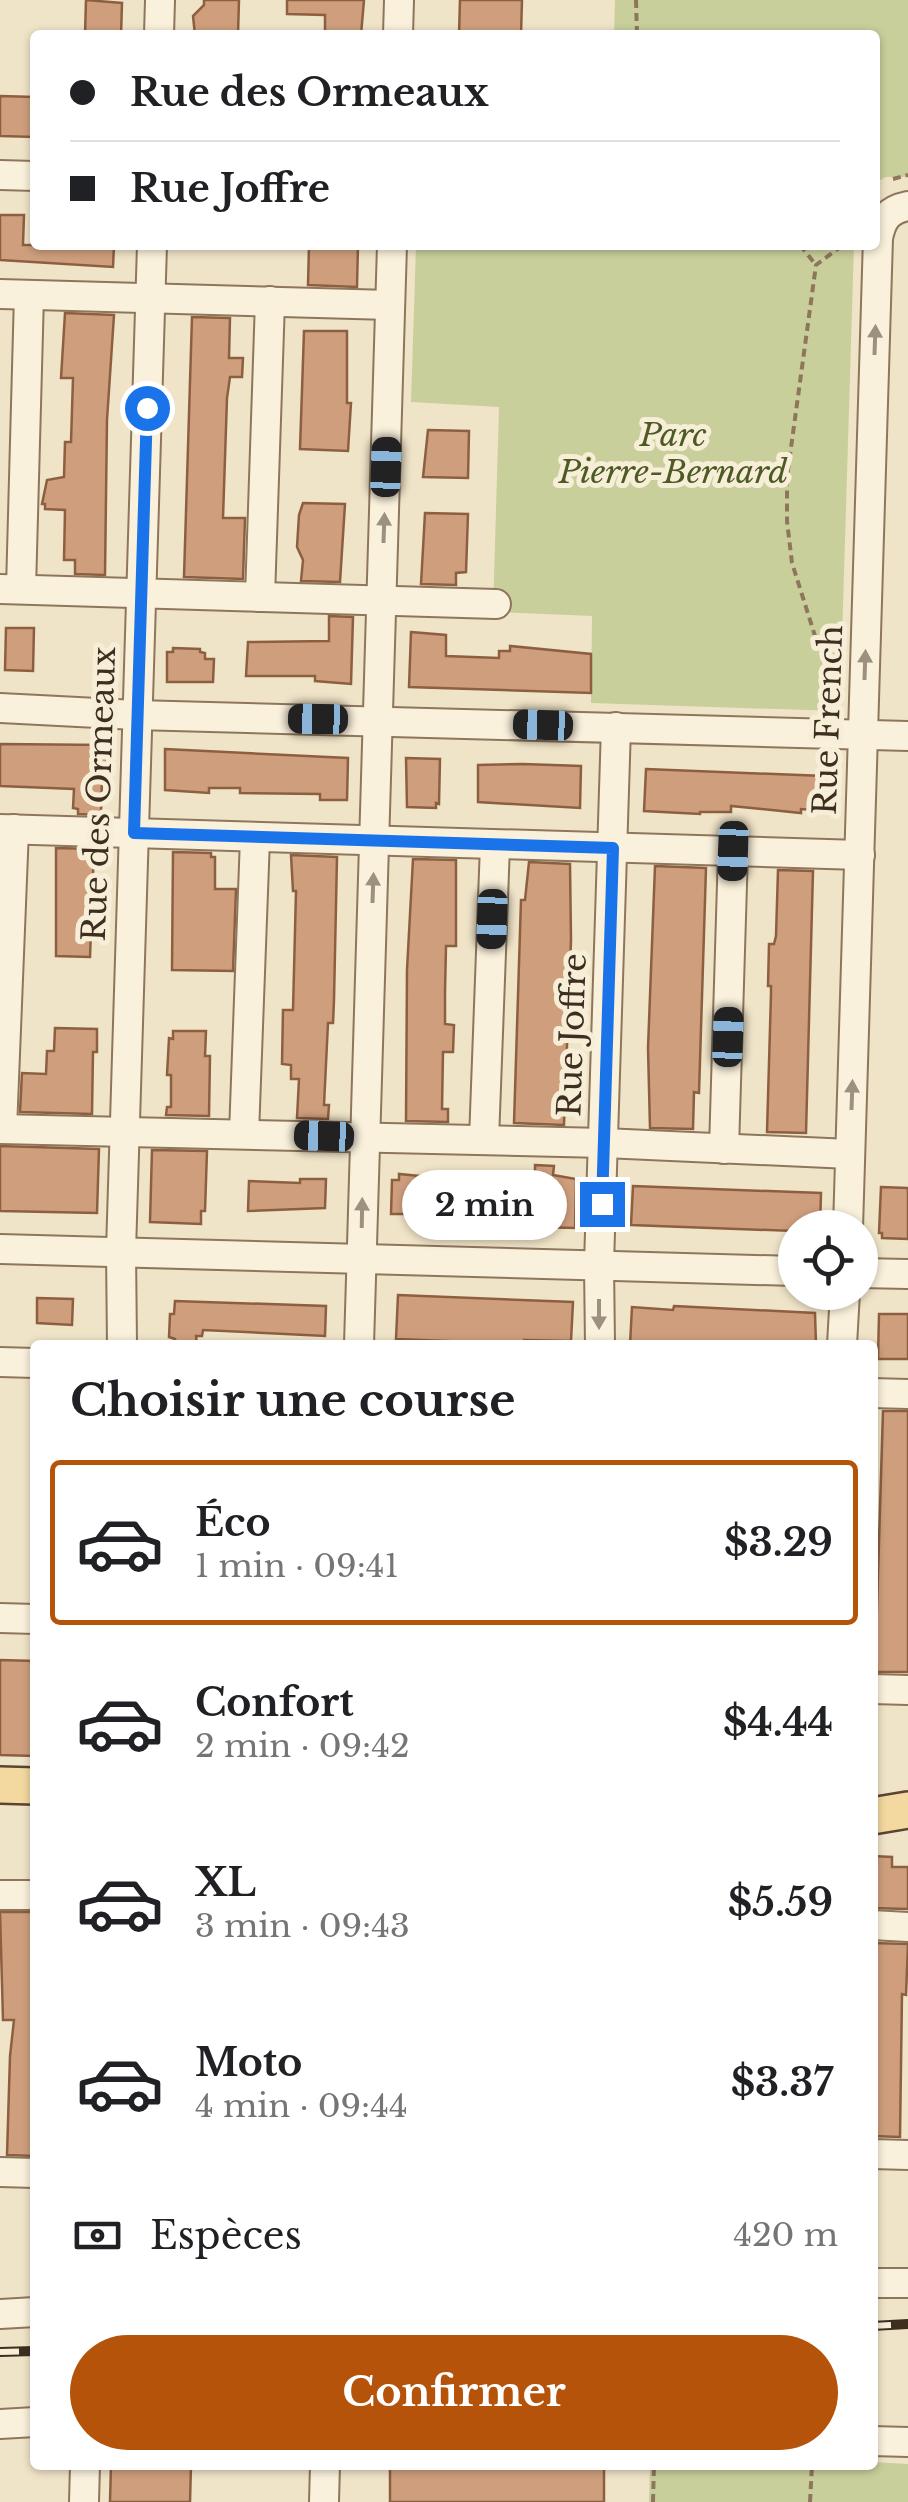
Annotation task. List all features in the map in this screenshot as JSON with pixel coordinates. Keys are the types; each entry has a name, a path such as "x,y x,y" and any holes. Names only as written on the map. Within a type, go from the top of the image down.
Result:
{"main road":[{"path":"0,1785 30,1786"}],"street":[{"path":"158,30 160,0"},
{"path":"398,30 400,0"},
{"path":"0,176 30,176"},
{"name":"Rue French","path":"880,235 897,211"},
{"name":"Rue des Ormeaux","path":"122,1340 121,1251 152,250"},
{"path":"360,1340 392,250"},
{"name":"Rue French","path":"848,1210 878,250"},
{"path":"0,294 390,305"},
{"path":"29,295 10,589 496,604"},
{"path":"260,597 270,301"},
{"path":"0,708 908,736"},
{"name":"Rue Joffre","path":"600,1340 616,727"},
{"path":"850,1154 604,1143 1,1130 7,829 860,855"},
{"path":"244,1134 255,838"},
{"path":"484,1140 495,845"},
{"path":"724,1148 733,851"},
{"path":"0,1249 778,1270"},
{"path":"878,1273 908,1274"},
{"path":"842,1340 844,1310"},
{"path":"0,1362 30,1363"},
{"path":"878,1393 908,1394"},
{"path":"0,1618 30,1618"},
{"path":"878,1689 908,1690"},
{"path":"0,1895 30,1895"},
{"path":"878,1925 908,1927"},
{"path":"878,2154 908,2155"},
{"path":"0,2172 30,2172"},
{"path":"878,2284 908,2282"},
{"path":"0,2314 30,2312"},
{"path":"0,2424 30,2422"},
{"path":"878,2440 908,2442"},
{"path":"84,2502 85,2470"},
{"path":"324,2502 325,2470"}],"path":[{"path":"636,0 637,30"},
{"path":"893,180 908,175"},
{"path":"804,250 816,265 788,477 787,520 792,562 838,712"},
{"path":"816,265 837,250"},
{"path":"652,2502 654,2470"},
{"path":"810,2502 812,2470"}],"green space":[{"path":"615,0 908,0 908,177 880,180 880,30 614,30"},
{"name":"Parc Pierre-Bernard","path":"416,250 854,250 837,711 591,703 592,616 493,612 499,407 411,402"},
{"path":"878,2462 908,2464 908,2502 649,2502 650,2470 878,2470"}],"building":[{"path":"86,0 122,3 121,30 85,30"},
{"path":"204,0 239,0 238,30 194,30 193,16"},
{"path":"287,0 364,0 361,30 325,30 325,15 287,14"},
{"path":"460,0 522,0 521,30 459,30"},
{"path":"0,96 30,97 30,137 0,136"},
{"path":"0,215 24,215 23,245 30,245 30,250 114,250 113,267 0,260"},
{"path":"309,250 358,250 357,287 308,285"},
{"path":"65,313 114,315 107,420 105,575 75,574 75,560 64,560 65,510 45,509 42,504 47,480 64,477 65,442 71,442 73,378 61,378"},
{"path":"192,317 230,318 229,358 243,358 242,377 230,377 227,398 223,518 245,518 243,579 184,577"},
{"path":"304,331 347,331 347,403 351,403 348,451 300,449"},
{"path":"428,430 469,431 468,478 423,477"},
{"path":"303,503 345,504 340,582 301,581 303,560 297,547"},
{"path":"425,513 468,514 466,572 456,573 456,585 421,584"},
{"path":"329,616 353,617 351,684 315,681 315,676 246,676 248,642 329,641"},
{"path":"6,628 34,628 33,671 5,670"},
{"path":"411,632 446,635 446,656 499,658 499,651 510,651 510,646 591,654 591,693 409,687"},
{"path":"173,648 200,649 205,659 214,659 213,682 167,682 167,652 173,652"},
{"path":"0,744 106,745 107,779 102,779 101,815 78,814 78,809 73,808 74,789 0,786"},
{"path":"165,749 348,758 347,800 320,800 320,794 240,793 240,788 209,788 209,793 165,790"},
{"path":"406,758 440,759 436,808 407,807"},
{"path":"478,765 581,766 580,808 478,802"},
{"path":"646,769 824,776 824,798 815,798 814,810 801,809 801,813 731,806 731,812 700,814 644,811"},
{"path":"56,848 94,849 90,957 56,956"},
{"path":"173,852 211,853 215,857 215,889 236,889 233,971 172,970"},
{"path":"291,855 337,857 333,1023 328,1023 324,1105 329,1105 328,1119 297,1118 299,1079 291,1079 291,1065 282,1064 283,1010 293,1010 296,891"},
{"path":"413,859 456,860 456,946 446,946 445,1024 454,1025 453,1052 443,1052 442,1109 448,1109 448,1122 406,1121 407,970"},
{"path":"529,862 570,864 564,1125 514,1123 521,900 525,900"},
{"path":"655,866 706,868 699,1093 694,1092 693,1129 650,1128 648,1048"},
{"path":"778,870 813,871 806,1133 767,1132 769,944 774,944 776,936"},
{"path":"55,1028 97,1029 92,1114 20,1112 22,1073 46,1074 47,1051 54,1051"},
{"path":"173,1031 206,1031 205,1056 210,1056 209,1116 166,1115 167,1107 171,1107 171,1075 167,1075 169,1038 173,1039"},
{"path":"0,1146 99,1149 97,1213 0,1211"},
{"path":"152,1150 207,1151 201,1224 150,1222"},
{"path":"535,1165 554,1166 553,1175 576,1179 575,1228 534,1227 528,1222 407,1219 407,1214 391,1214 392,1180 399,1180 399,1174 490,1180 491,1172 535,1172"},
{"path":"300,1179 326,1179 325,1208 248,1211 249,1181 300,1183"},
{"path":"633,1186 821,1193 821,1210 778,1210 778,1230 631,1225"},
{"path":"881,1187 908,1188 908,1239 882,1238 879,1233"},
{"path":"398,1295 573,1302 571,1340 396,1339"},
{"path":"37,1298 73,1299 72,1325 37,1323"},
{"path":"175,1301 326,1306 325,1336 203,1330 196,1340 175,1340 169,1337 170,1314 174,1314"},
{"path":"674,1306 815,1313 816,1340 630,1340 632,1307 673,1310"},
{"path":"879,1314 908,1314 908,1359 878,1359"},
{"path":"883,1411 908,1411 908,1672 878,1672"},
{"path":"0,1660 30,1661 30,1756 0,1755"},
{"path":"878,1856 892,1857 892,1867 908,1867 908,1909 878,1908"},
{"path":"0,1912 30,1912 30,2156 7,2155 14,2020 3,2020"},
{"path":"878,1943 908,1944 906,1995 902,1994 900,2137 878,2136"},
{"path":"111,2470 191,2470 190,2502 110,2502"},
{"path":"390,2470 604,2470 604,2502 390,2502"}],"railway":[{"path":"878,2326 908,2324"},
{"path":"0,2352 30,2351"}],"route":[{"path":"147,408 134,833 613,848 602,1204"}]}
